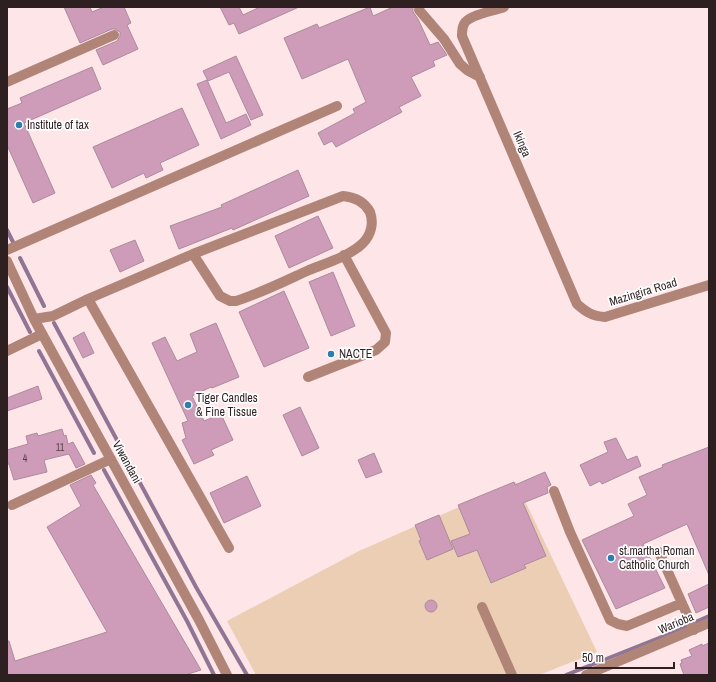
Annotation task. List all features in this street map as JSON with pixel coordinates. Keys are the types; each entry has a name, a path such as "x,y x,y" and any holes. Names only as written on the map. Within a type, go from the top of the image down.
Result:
{"street":[{"name":"Ikinga","path":"504,7 471,17 464,23 462,36 577,304 585,311"},
{"path":"419,10 444,39 460,64 467,70 480,77"},
{"path":"7,82 114,36"},
{"path":"7,250 337,106"},
{"path":"34,319 53,316 88,299 193,254 343,196 351,197 362,203 370,213 372,222 368,238 362,245 344,255 241,299 230,301 220,296 193,254"},
{"path":"308,377 376,350 385,342 386,333 344,255"},
{"name":"Viwandani","path":"7,261 34,319 199,620 226,675"},
{"name":"Mazingira Road","path":"585,311 594,316 605,317 709,285"},
{"path":"88,299 229,548"},
{"path":"7,350 42,334"},
{"path":"12,505 111,458"},
{"path":"554,492 570,532 610,620 626,626 682,604"},
{"path":"659,552 694,630"},
{"path":"482,607 512,675"},
{"name":"Warioba","path":"592,674 709,623"}],"shaded area":[{"path":"516,482 597,652 539,675 256,675 227,621 359,551"}],"building":[{"path":"64,7 90,7 92,12 104,7 124,7 131,23 127,25 138,49 103,65 96,50 117,41 120,36 120,32 112,29 80,43"},
{"path":"220,7 239,7 243,15 260,7 299,7 239,34 234,23 229,25"},
{"path":"370,7 373,16 393,7 413,7 413,12 418,19 430,45 438,42 447,55 433,61 435,66 411,77 421,96 399,107 402,112 336,147 332,141 324,145 318,133 355,113 353,109 366,102 348,59 302,79 284,38 317,24 319,28"},
{"path":"236,56 263,115 251,120 229,72 208,81 203,71"},
{"path":"92,67 101,89 24,123 55,193 33,203 7,145 7,109 22,103 20,98"},
{"path":"207,80 226,123 246,114 251,125 221,139 197,84"},
{"path":"182,108 199,145 160,163 163,170 146,178 144,173 112,188 93,147"},
{"path":"298,170 309,196 233,230 232,228 179,249 170,226 222,207 221,205"},
{"path":"318,216 333,248 289,268 275,236"},
{"path":"135,240 144,261 120,272 110,250"},
{"path":"333,272 355,326 331,336 309,282"},
{"path":"284,291 309,348 264,367 239,312"},
{"path":"216,323 239,377 212,388 211,387 192,396 204,421 221,414 233,440 211,450 214,455 194,464 182,440 186,438 182,423 188,421 152,343 165,337 177,361 197,352 190,334"},
{"path":"84,332 94,353 83,358 73,338"},
{"path":"38,386 42,399 7,411 7,398"},
{"path":"300,407 319,448 302,456 283,415"},
{"path":"62,429 64,436 66,435 68,444 73,442 85,464 76,468 69,454 44,460 47,472 14,480 9,464 7,464 7,450 28,444 26,436 37,433 38,436"},
{"path":"616,438 627,460 637,456 641,466 602,484 600,481 590,486 580,465 608,452 604,442"},
{"path":"709,447 709,575 687,524 643,544 665,588 616,609 582,540 634,516 628,504 647,495 639,477 663,467 662,465"},
{"path":"374,453 382,472 366,478 358,460"},
{"path":"545,472 551,485 547,487 548,493 523,503 546,556 524,565 526,568 491,583 477,550 458,557 451,541 470,534 458,505 514,482 515,485"},
{"path":"91,475 96,483 93,485 201,670 185,675 7,675 7,641 9,641 15,661 107,632 47,527 81,506 70,485"},
{"path":"247,476 261,506 224,523 210,493"},
{"path":"439,515 453,549 427,560 419,541 421,540 415,525"},
{"path":"709,584 709,607 696,613 688,594"},
{"path":"429,600 433,600 437,606 433,612 429,612 425,608 425,604"},
{"path":"709,643 709,675 684,675 680,664 682,663 681,660 692,656 689,650 702,644 702,646"}],"waterway":[{"path":"7,230 13,242"},
{"path":"20,258 44,306"},
{"path":"7,287 30,332"},
{"path":"54,323 196,587 247,675"},
{"path":"39,351 94,453"},
{"path":"104,470 187,621 214,675"},
{"path":"566,675 664,636 709,616"}],"place":[{"name":"Institute of tax","path":"19,125"},
{"name":"NACTE","path":"331,354"},
{"name":"Tiger Candles & Fine Tissue","path":"188,405"},
{"name":"st.martha Roman Catholic Church","path":"611,558"}]}
